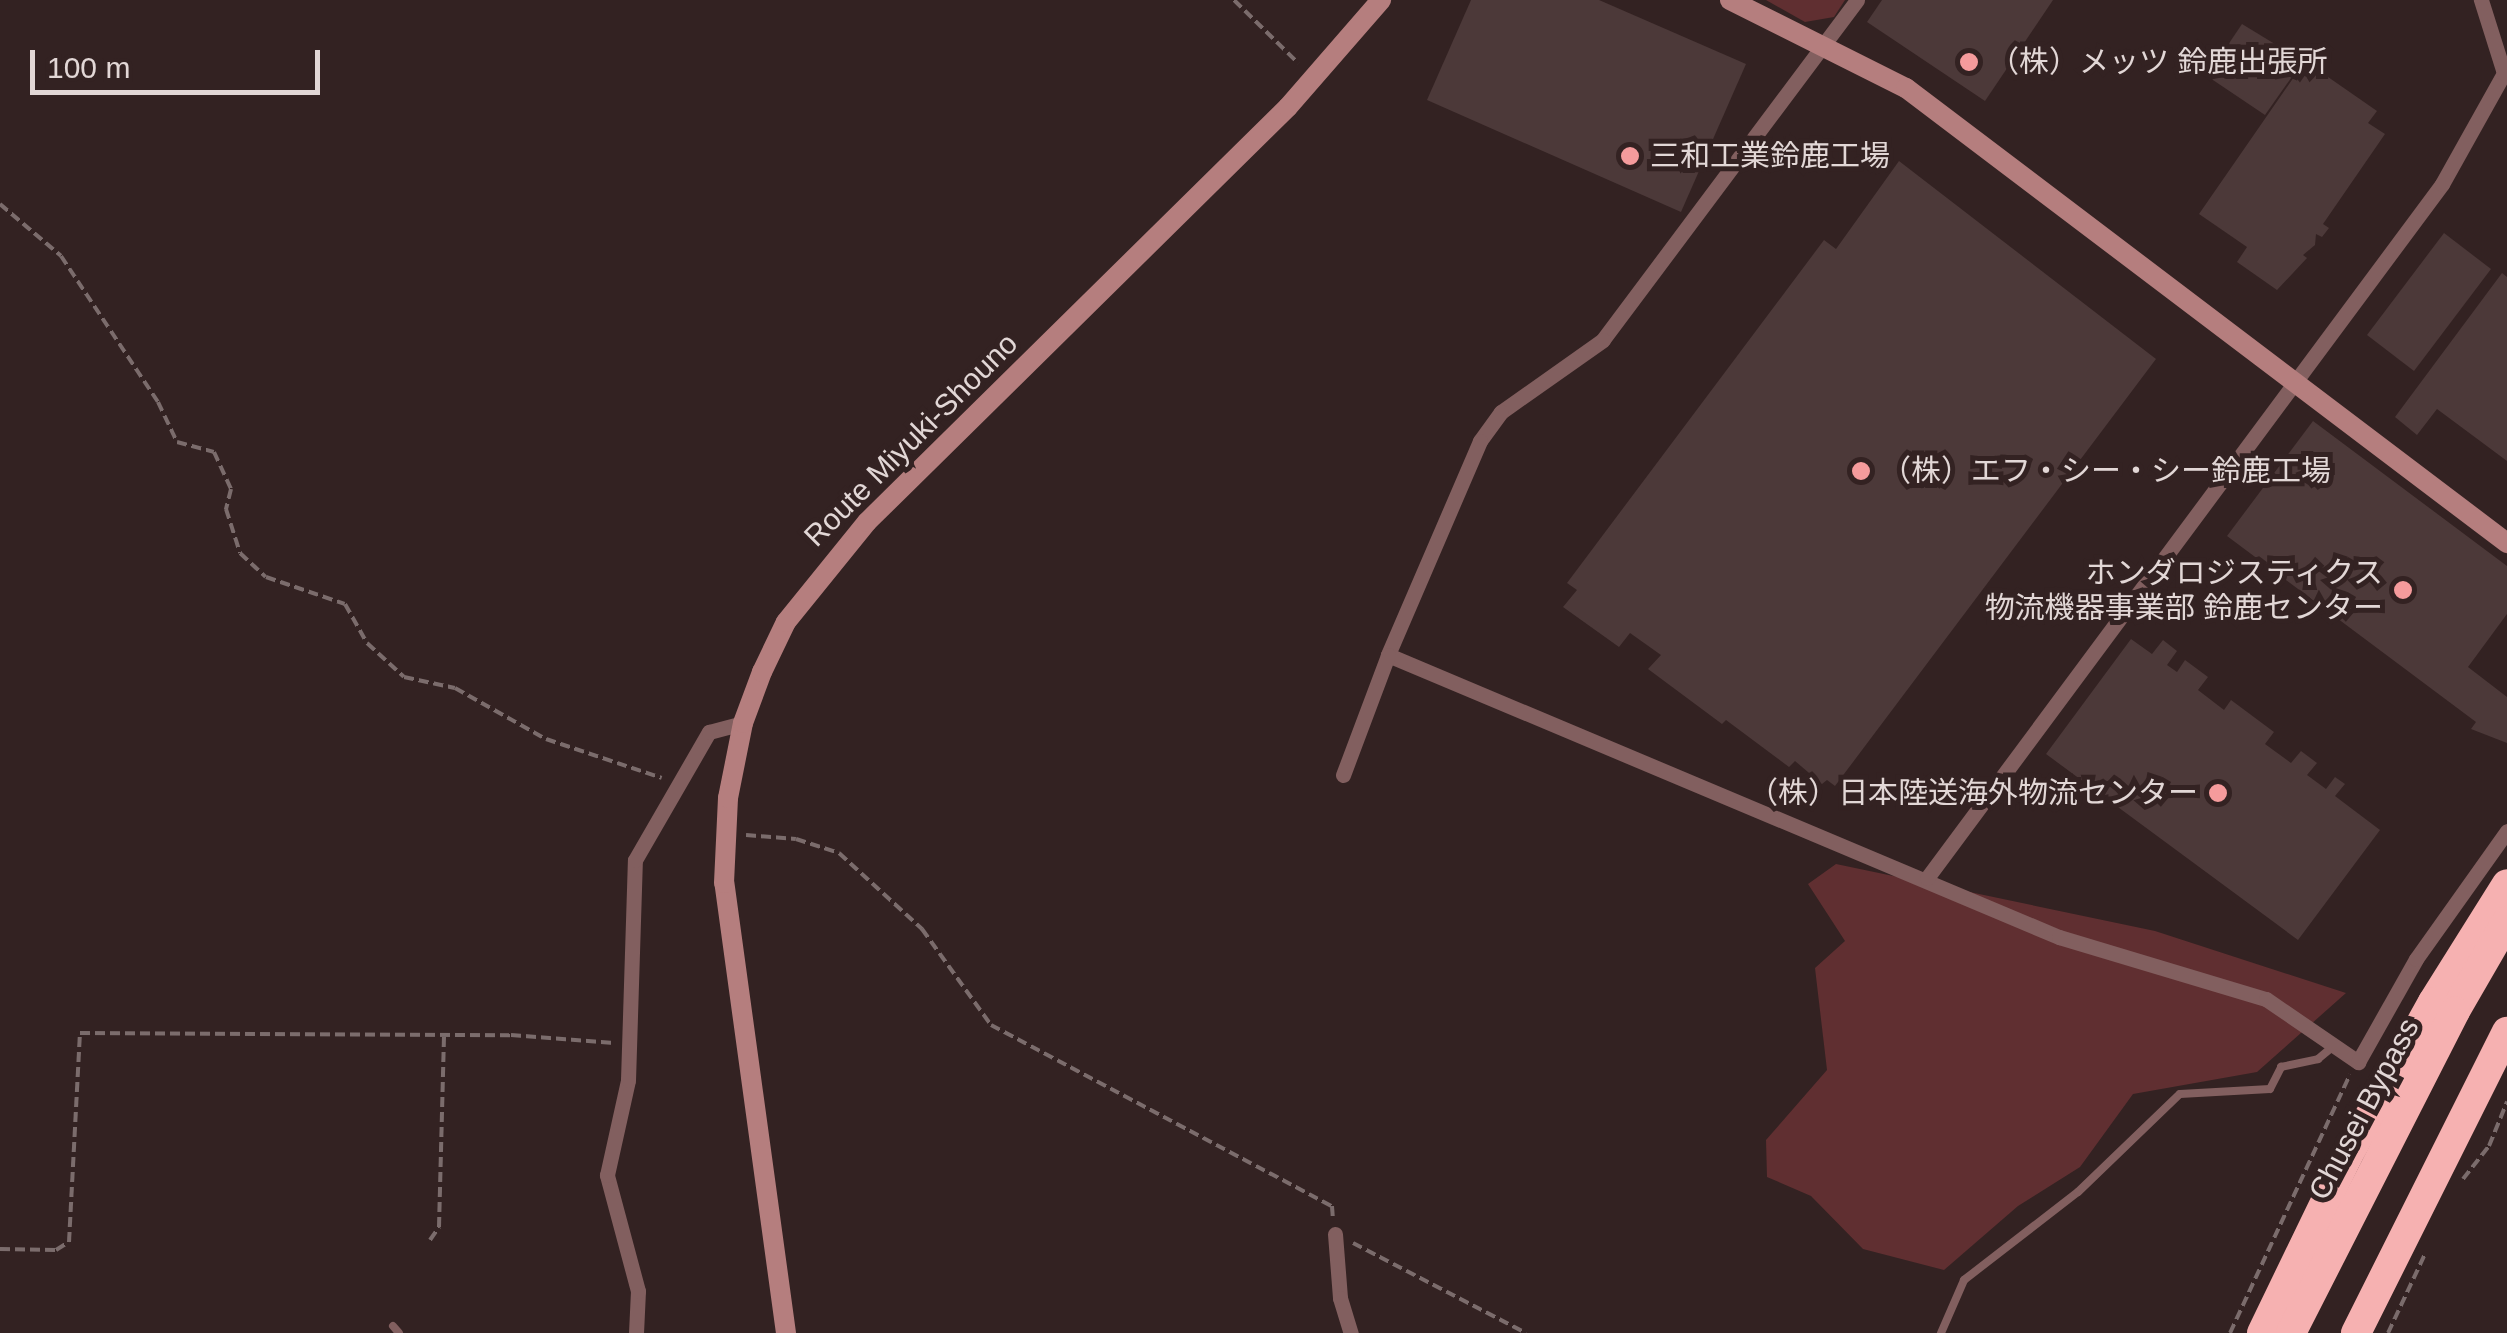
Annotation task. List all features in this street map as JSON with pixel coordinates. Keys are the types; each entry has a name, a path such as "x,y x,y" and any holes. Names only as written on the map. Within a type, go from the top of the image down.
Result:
{"highway":[{"path":"2262,1333 2444,1006 2507,884"},
{"name":"Chusei Bypass","path":"2291,1333 2444,1006 2507,922"},
{"path":"2356,1333 2507,1032"}],"main road":[{"name":"Route Miyuki-Shouno","path":"786,1333 726,908 726,832 743,724 786,622 855,535 1312,79 1381,0"},
{"path":"1730,0 1906,88 2507,543"}],"street":[{"path":"1343,775 1388,655 1480,441 1501,412 1603,340 1857,0"},
{"path":"1927,878 2442,184 2504,73 2481,0"},
{"path":"1388,655 1927,878 2059,938 2266,1000 2331,1048 2358,1062 2416,959 2507,831"},
{"path":"636,1333 638,1291 607,1175 628,1080 635,860 710,732 743,724"},
{"path":"1335,1234 1340,1298 1351,1333"}],"lane":[{"path":"1941,1333 1964,1280 2091,1182 2180,1094 2270,1090 2280,1067 2318,1059 2331,1048"}],"path":[{"path":"1234,0 1312,79"},
{"path":"0,204 61,256 158,402 177,442 214,452 231,489 226,509 240,553 266,577 346,604 367,643 404,678 455,688 546,739 644,768 676,785"},
{"path":"726,832 796,839 839,854 922,928 991,1025 1332,1206 1335,1234 1526,1333"},
{"path":"0,1249 56,1250 68,1242 80,1034 444,1036 629,1044"},
{"path":"430,1240 439,1227 444,1036"},
{"path":"2230,1333 2358,1062"},
{"path":"2456,1190 2504,1124 2507,1102"},
{"path":"2388,1333 2430,1244"}],"shaded area":[{"path":"1766,0 1845,0 1834,17 1805,22"},
{"path":"1836,864 2155,931 2346,993 2257,1072 2133,1094 2080,1167 2018,1206 1944,1270 1863,1249 1811,1196 1767,1177 1766,1140 1827,1070 1815,968 1845,941 1808,884"}],"building":[{"name":"三和工業鈴鹿工場","path":"1471,0 1599,0 1746,64 1681,212 1427,100"},
{"name":"（株）メッツ 鈴鹿出張所","path":"1882,0 2053,0 1985,101 1867,22"},
{"path":"2242,24 2303,61 2265,115 2207,76"},
{"path":"2305,61 2377,111 2368,123 2385,134 2323,224 2329,228 2322,237 2316,234 2315,245 2303,255 2307,258 2277,290 2237,262 2247,247 2199,214"},
{"name":"（株）エフ・シー・シー鈴鹿工場","path":"1899,161 2156,359 1835,786 1827,780 1822,784 1795,761 1789,767 1648,669 1661,655 1630,633 1619,647 1563,607 1577,590 1567,583 1824,240 1836,249"},
{"path":"2444,233 2491,269 2414,371 2367,335"},
{"path":"2502,273 2507,277 2507,461 2437,409 2417,435 2395,417"},
{"name":"ホンダロジスティクス 物流機器事業部 鈴鹿センター","path":"2313,421 2507,566 2507,614 2468,667 2507,697 2507,743 2471,729 2476,722 2227,536"},
{"name":"（株）日本陸送海外物流センター","path":"2131,639 2152,654 2163,640 2177,651 2167,665 2177,672 2185,660 2208,677 2198,690 2224,710 2231,700 2274,732 2265,744 2291,763 2301,751 2317,763 2307,775 2326,789 2335,777 2345,784 2335,796 2380,830 2298,940 2046,754"}],"place":[{"name":"（株）メッツ 鈴鹿出張所","path":"1969,62"},
{"name":"三和工業鈴鹿工場","path":"1630,156"},
{"name":"（株）エフ・シー・シー鈴鹿工場","path":"1861,471"},
{"name":"ホンダロジスティクス 物流機器事業部 鈴鹿センター","path":"2403,590"},
{"name":"（株）日本陸送海外物流センター","path":"2218,793"}]}
